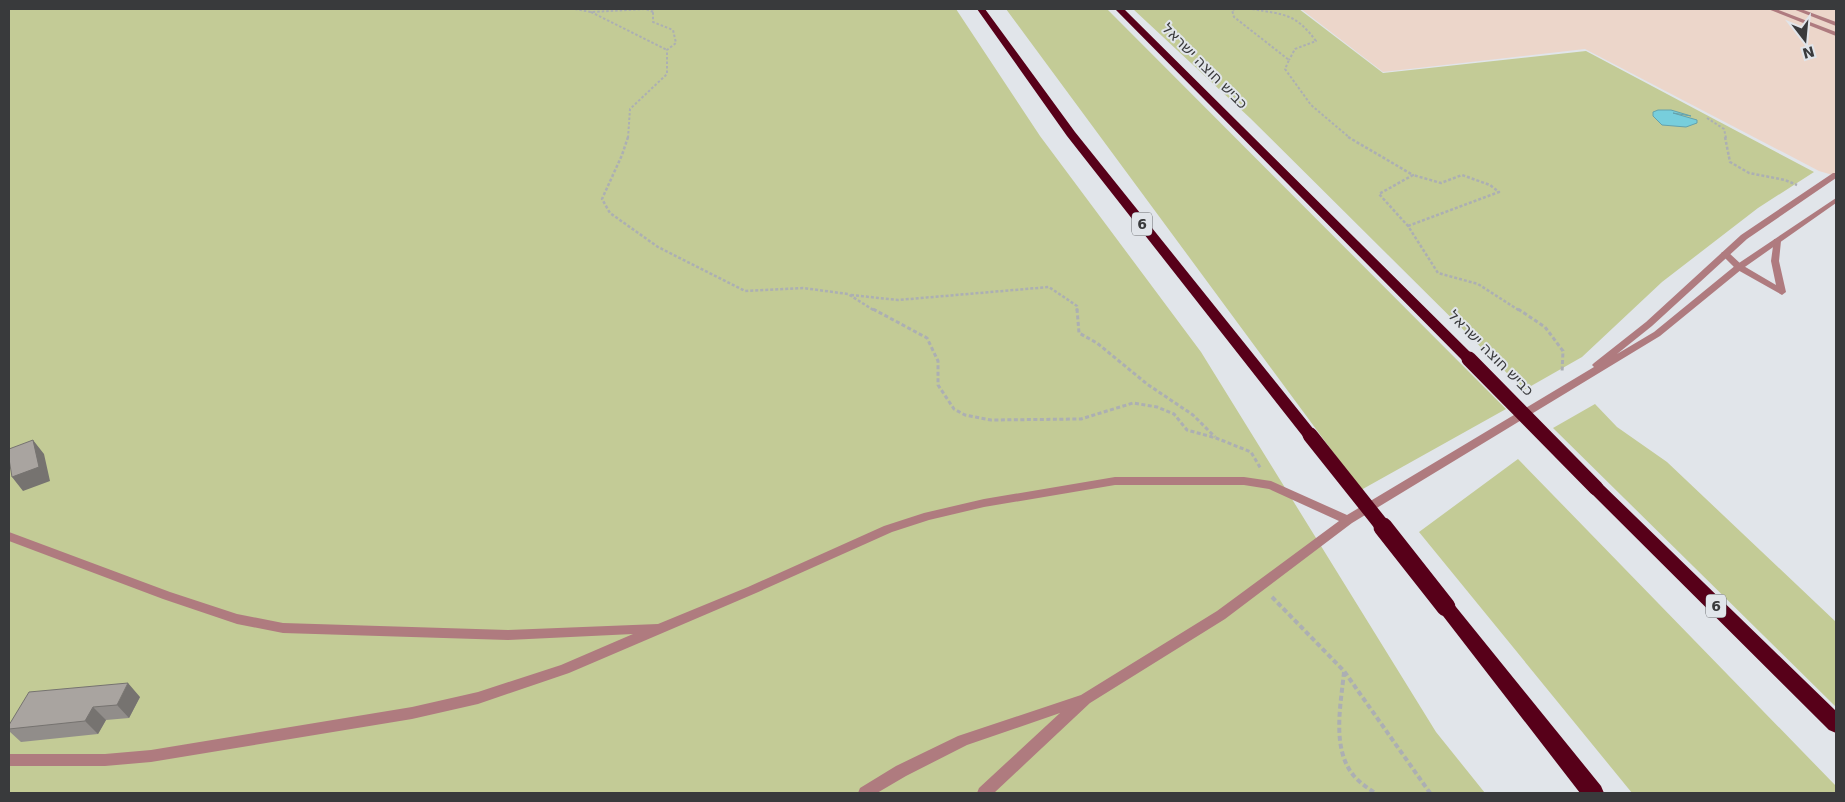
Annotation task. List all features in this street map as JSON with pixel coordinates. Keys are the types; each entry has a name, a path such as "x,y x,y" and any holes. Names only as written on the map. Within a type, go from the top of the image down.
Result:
{"highway":[{"name":"6","path":"981,9 1071,134 1593,793"},
{"name":"כביש חוצה ישראל","path":"1119,9 1470,359 1596,488 1836,724"}],"street":[{"path":"1771,9 1836,34"},
{"path":"1796,9 1836,24"},
{"path":"1560,393 1649,324 1744,237 1836,175"},
{"path":"984,793 1085,699 1220,615 1348,520 1657,334 1739,268 1836,200"},
{"path":"1725,254 1739,268 1782,292 1775,261 1777,241"},
{"path":"9,760 105,760 151,756 412,713 478,698 564,669 664,628 888,529 984,502 1106,482 1214,481 1270,485 1348,520"},
{"path":"9,536 167,596 237,619 283,628 508,636 664,628"},
{"path":"865,793 901,771 963,740 1085,699"}],"path":[{"path":"576,9 591,12 653,10 653,22 673,30 676,42 667,50 667,74 630,109 632,126 629,139 602,199 610,214 658,247 745,291 804,288 898,300 1049,287 1077,306 1079,333 1097,343 1147,384 1193,415 1216,438"},
{"path":"1235,9 1232,10 1234,17 1289,60"},
{"path":"1252,9 1293,17 1304,25 1316,41 1295,49 1286,69 1299,93 1358,145 1414,175 1441,183 1462,175 1490,185 1499,192 1408,226"},
{"path":"591,12 667,50"},
{"path":"1708,118 1724,129 1730,162 1749,172 1785,180 1812,191"},
{"path":"1414,175 1379,194 1408,226 1438,273 1478,284 1545,327 1563,351 1560,393"},
{"path":"848,294 889,319 927,338 938,361 938,386 954,409 964,415 991,420 1081,418 1133,403 1157,407 1174,414 1187,430 1216,438 1251,452"},
{"path":"1261,586 1344,672 1430,793"},
{"path":"1344,672 1341,741 1345,759 1352,774 1374,793"}],"shaded area":[{"path":"1301,9 1836,9 1836,176 1819,171 1585,49 1383,72"}],"green space":[{"path":"9,9 956,9 1040,136 1201,352 1436,732 1485,793 9,793"},
{"path":"1006,9 1107,9 1506,409 1361,490"},
{"path":"1133,9 1299,9 1383,73 1586,51 1814,172 1758,208 1662,282 1582,357 1524,390 1250,118"},
{"path":"1595,404 1617,427 1667,462 1836,622 1836,707 1553,428"},
{"path":"1518,459 1836,786 1836,793 1632,793 1419,532"}],"water":[{"path":"1671,110 1691,116 1673,113 1697,120 1697,123 1686,127 1662,125 1653,116 1653,112"}],"building":[{"path":"33,440 39,467 12,477 9,449"},
{"path":"128,683 117,705 93,707 85,721 9,729 9,725 29,692"}]}
